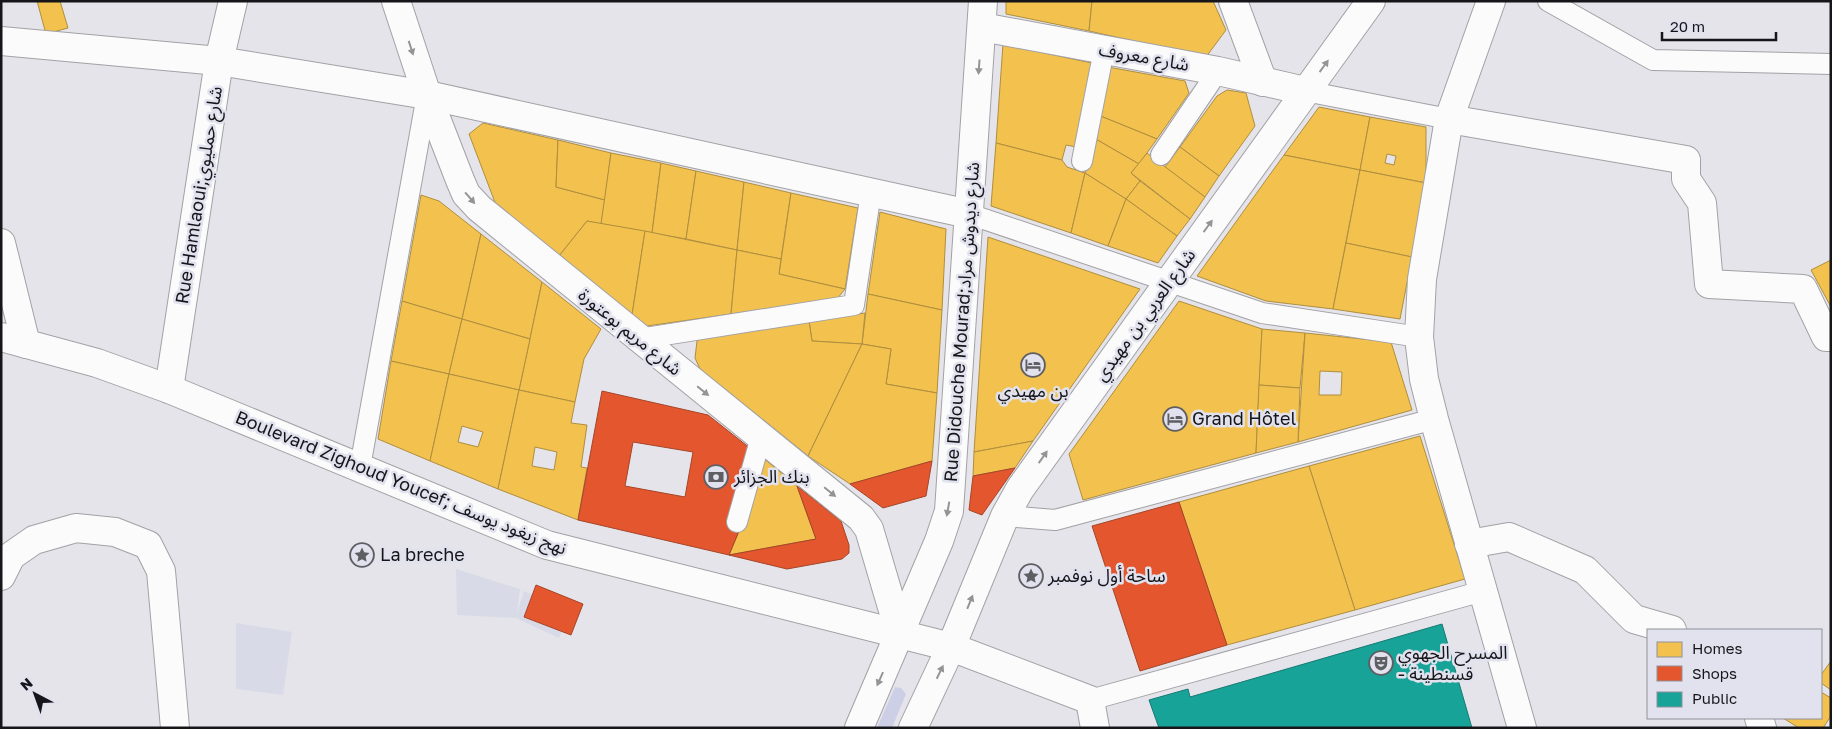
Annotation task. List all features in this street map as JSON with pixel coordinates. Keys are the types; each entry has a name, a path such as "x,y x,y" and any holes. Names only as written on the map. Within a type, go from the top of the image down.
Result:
{"street":[{"name":"Rue Hamlaoui;شارع حمليوي","path":"169,388 219,60 233,1"},
{"name":"شارع مريم بوعتورة","path":"396,1 427,95 466,194 479,208 639,339 844,503 869,529 900,634"},
{"name":"شارع العربي بن مهيدي","path":"913,728 952,647 1005,516 1020,489 1371,1"},
{"path":"1491,1 1449,119 1422,279 1419,337 1424,379 1434,419 1522,728"},
{"path":"1242,8 1263,82"},
{"name":"شارع معروف","path":"983,14 1104,50 1218,71 1305,91"},
{"name":"Rue Didouche Mourad;شارع ديدوش مراد","path":"859,728 939,541 949,511 983,14"},
{"path":"1,42 219,60 427,95 969,214"},
{"path":"1449,119 1686,160 1686,179 1702,203 1709,284 1803,290 1826,337 1831,337"},
{"path":"1,243 14,340"},
{"name":"Boulevard Zighoud Youcef; نهج زيغود يوسف","path":"14,340 97,364 169,388 547,545 952,647 1090,700"},
{"path":"1,576 11,556 34,540 76,528 115,532 148,545 161,571 175,728"},
{"path":"1469,544 1509,537 1585,570 1634,619 1669,629"},
{"path":"1090,700 1095,728"}],"lane":[{"path":"1548,1 1653,60 1831,64"},
{"path":"1082,161 1104,50"},
{"path":"1161,155 1218,71"},
{"path":"1305,91 1449,119"},
{"path":"360,467 427,95"},
{"path":"639,339 854,305 871,192"},
{"path":"969,214 1262,313 1419,337"},
{"path":"1005,516 1055,520 1434,419"},
{"path":"737,522 761,437"},
{"path":"1090,700 1483,591"}],"shaded area":[{"path":"456,569 520,589 517,613 524,591 570,612 559,638 516,618 457,615"},
{"path":"236,623 292,632 283,695 236,689"},
{"path":"895,687 901,688 906,694 892,728 877,728"}],"building: Homes":[{"path":"37,1 60,1 68,28 46,34"},
{"path":"1006,1 1092,1 1089,31 1006,14"},
{"path":"1092,1 1213,1 1226,30 1206,57 1089,31"},
{"path":"1003,44 1096,64 1082,148 1066,145 1062,160 996,143"},
{"path":"1108,67 1185,81 1189,93 1157,139 1098,115"},
{"path":"1227,90 1246,93 1255,126 1219,176 1180,147 1217,96"},
{"path":"1319,107 1370,117 1360,170 1284,155"},
{"path":"1098,115 1157,139 1139,164 1094,138"},
{"path":"1370,117 1426,127 1426,183 1360,170","holes":["1387,154 1396,156 1394,165 1385,163"]},
{"path":"483,123 558,140 556,187 605,200 601,224 587,221 559,256 496,205 469,134"},
{"path":"1094,138 1139,164 1131,173 1140,181 1126,199 1085,173"},
{"path":"558,140 611,153 605,200 556,187"},
{"path":"996,143 1062,160 1067,167 1085,173 1071,233 991,206"},
{"path":"1180,147 1219,176 1205,197 1165,167"},
{"path":"611,153 661,163 652,233 601,224"},
{"path":"1147,153 1205,197 1190,219 1131,173"},
{"path":"1284,155 1360,170 1333,309 1266,301 1197,276"},
{"path":"661,163 696,171 686,239 652,233"},
{"path":"1360,170 1426,183 1412,257 1346,243"},
{"path":"696,171 744,182 737,250 686,239"},
{"path":"1085,173 1126,199 1108,246 1071,233"},
{"path":"1140,181 1190,219 1177,236 1126,199"},
{"path":"744,182 791,193 781,259 737,250"},
{"path":"791,193 858,208 845,289 779,274"},
{"path":"421,195 439,201 481,234 462,319 402,301"},
{"path":"1126,199 1177,236 1158,263 1108,246"},
{"path":"880,212 946,229 942,310 868,294"},
{"path":"587,221 645,231 632,315 559,256"},
{"path":"645,231 737,250 731,314 647,326 632,315"},
{"path":"481,234 542,282 530,339 462,319"},
{"name":"بن مهيدي","path":"988,237 1140,289 1033,441 974,452"},
{"path":"1346,243 1412,257 1400,319 1333,309"},
{"path":"737,250 781,259 779,274 845,289 837,299 731,314"},
{"path":"1831,260 1831,307 1811,270"},
{"path":"542,282 601,329 584,359 575,402 519,390"},
{"path":"868,294 942,310 937,393 886,384 891,349 862,344"},
{"path":"402,301 462,319 449,374 391,361"},
{"name":"Grand Hôtel","path":"1179,301 1262,329 1256,453 1083,500 1069,454"},
{"path":"865,313 862,344 812,341 809,321"},
{"path":"462,319 530,339 519,390 449,374"},
{"path":"809,321 812,341 862,344 808,456 700,369 695,358 697,341 707,335"},
{"path":"1262,329 1305,333 1300,388 1259,385"},
{"path":"1305,333 1391,342 1412,410 1298,442","holes":["1320,371 1342,372 1341,395 1319,395"]},
{"path":"862,344 891,349 886,384 937,393 932,461 850,484 808,456"},
{"path":"391,361 449,374 430,461 378,439"},
{"path":"449,374 519,390 498,489 430,461","holes":["462,426 483,432 478,447 458,442"]},
{"path":"1259,385 1300,388 1298,442 1256,453"},
{"path":"519,390 575,402 571,423 587,425 581,467 587,468 578,520 498,489","holes":["535,447 557,452 554,470 532,466"]},
{"path":"1420,436 1465,579 1355,610 1309,466"},
{"path":"1033,441 1015,468 973,476 974,452"},
{"path":"762,457 797,486 816,539 729,555 739,531"},
{"path":"1309,466 1355,610 1227,645 1179,502"},
{"path":"1831,661 1831,690 1822,684 1822,674"},
{"path":"1822,693 1831,698 1831,716 1823,728 1799,728 1785,719 1822,719"}],"building: Shops":[{"name":"بنك الجزائر","path":"602,391 708,415 751,449 739,531 729,555 578,520","holes":["633,442 693,452 685,497 625,486"]},
{"path":"932,461 926,496 883,508 850,484"},
{"path":"1015,468 982,515 969,510 973,476"},
{"path":"797,486 841,521 849,545 849,553 842,559 787,569 729,555 816,539"},
{"path":"1179,502 1227,645 1140,671 1092,526"},
{"path":"536,585 583,604 571,635 524,617"}],"building: Public":[{"name":"المسرح الجهوي - قسنطينة","path":"1442,624 1472,728 1159,728 1149,700 1188,689 1190,697"}],"place":[{"name":"بن مهيدي","path":"1033,365"},
{"name":"Grand Hôtel","path":"1175,419"},
{"name":"بنك الجزائر","path":"716,477"},
{"name":"La breche","path":"362,555"},
{"name":"ساحة أول نوفمبر","path":"1031,576"},
{"name":"المسرح الجهوي - قسنطينة","path":"1381,663"}]}
